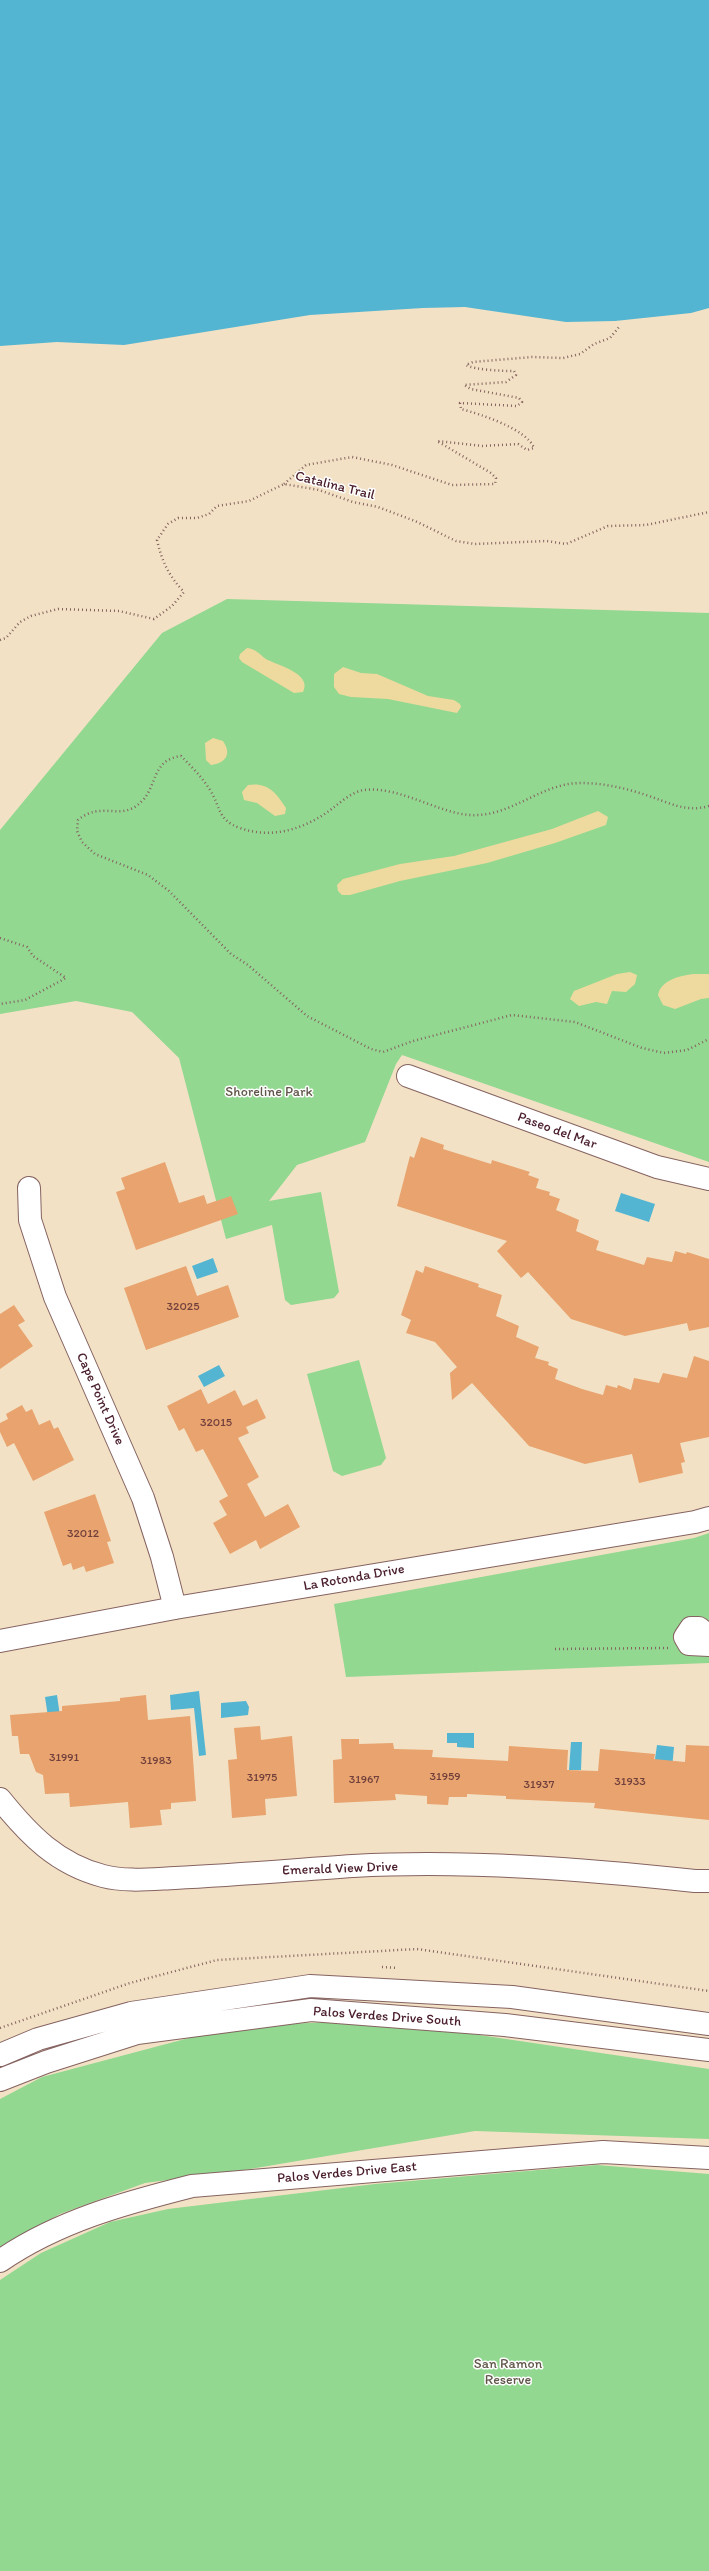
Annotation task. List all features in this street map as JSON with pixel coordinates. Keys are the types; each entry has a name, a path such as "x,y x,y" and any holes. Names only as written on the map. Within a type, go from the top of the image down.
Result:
{"street":[{"name":"Paseo del Mar","path":"408,1076 657,1167 709,1179"},
{"name":"Cape Point Drive","path":"29,1188 30,1220 55,1297 143,1498 162,1557 175,1608"},
{"name":"La Rotonda Drive","path":"0,1641 175,1608 694,1522 709,1518"},
{"path":"699,1645 686,1637 691,1628 699,1628 709,1636"},
{"name":"Emerald View Drive","path":"0,1799 43,1847 81,1870 105,1877 131,1879 202,1877 355,1866 512,1866 598,1871 695,1881 709,1880"},
{"name":"Palos Verdes Drive South","path":"0,2055 38,2039 131,2013 310,1986 512,1997 709,2024"},
{"name":"Palos Verdes Drive South","path":"0,2080 46,2062 137,2033 311,2010 505,2026 709,2050"},
{"name":"Palos Verdes Drive East","path":"0,2261 52,2230 127,2202 192,2186 603,2152 709,2158"}],"path":[{"path":"284,484 306,465 352,457 392,465 452,485 495,484 496,478 491,473 437,441 483,446 518,444 527,450 534,448 532,442 501,422 461,409 460,403 517,406 522,402 519,398 472,389 464,385 506,382 516,375 514,371 486,368 473,369 466,365 473,362 532,357 563,358 580,354 594,344 610,338 619,327"},
{"name":"Catalina Trail","path":"0,640 6,638 20,622 31,616 58,609 72,611 119,611 154,619 163,614 184,592 167,572 159,549 157,540 168,524 178,518 197,518 209,514 217,506 225,503 254,499 284,484 319,490 353,502 378,507 415,521 456,541 475,544 547,541 566,544 608,526 646,525 709,512"},
{"path":"709,806 690,810 621,787 569,783 536,795 510,808 490,814 471,815 453,813 396,794 364,790 347,797 311,822 292,831 258,832 240,828 224,820 211,791 198,772 181,756 170,757 160,766 144,797 133,808 120,812 98,809 78,820 77,831 82,842 95,854 148,875 169,891 231,954 248,965 307,1016 371,1049 383,1052 413,1041 512,1015 575,1022 635,1046 664,1053 687,1050 709,1039"},
{"path":"0,938 27,947 33,956 66,978 25,1000 0,1004"},
{"path":"555,1649 671,1648 699,1645"}],"green space":[{"name":"Shoreline Park","path":"227,599 709,613 709,1162 402,1055 396,1064 365,1142 297,1165 269,1201 321,1192 339,1292 334,1298 291,1305 285,1300 272,1225 226,1239 179,1058 132,1012 76,1001 0,1014 0,830 162,633"},
{"path":"359,1360 386,1458 381,1465 342,1476 333,1471 307,1374"},
{"path":"709,1533 709,1663 346,1677 334,1604 694,1538"},
{"path":"333,2022 425,2027 709,2069 709,2139 475,2131 244,2170 145,2183 60,2214 0,2248 0,2099 42,2077 234,2026"},
{"name":"San Ramon Reserve","path":"597,2165 709,2174 709,2571 0,2571 0,2280 41,2253 110,2222 168,2209 375,2184"}],"sand":[{"path":"247,648 298,675 303,680 305,685 303,692 294,693 242,662 239,658 240,654"},
{"path":"343,667 361,673 377,674 428,696 454,700 460,704 461,707 457,713 388,699 351,697 339,694 334,687 334,674"},
{"path":"213,738 223,741 226,746 227,754 224,760 211,765 206,760 205,743"},
{"path":"248,785 261,785 270,789 279,797 286,808 285,814 275,816 257,803 244,800 242,792"},
{"path":"598,811 608,817 606,825 555,843 487,863 400,881 350,895 342,895 338,891 337,885 343,879 400,864 454,856 552,829"},
{"path":"630,972 637,975 635,984 626,992 612,991 607,1004 596,1002 579,1006 570,999 574,991 617,974"},
{"path":"693,974 709,974 709,998 701,999 675,1009 663,1005 658,995 663,986 671,980"}],"water":[{"path":"0,0 709,0 709,308 691,313 615,321 566,322 465,307 423,308 310,315 124,345 57,342 0,346"},
{"path":"621,1193 655,1204 649,1222 615,1211"},
{"path":"213,1258 218,1272 197,1279 192,1266"},
{"path":"219,1365 225,1376 204,1387 198,1376"},
{"path":"199,1691 206,1755 199,1756 194,1708 171,1710 170,1695"},
{"path":"57,1695 60,1716 48,1717 45,1697"},
{"path":"246,1701 249,1707 248,1715 221,1718 221,1703"},
{"path":"447,1733 474,1733 474,1748 457,1747 457,1743 447,1743"},
{"path":"571,1742 582,1742 581,1770 569,1770"},
{"path":"657,1745 674,1747 671,1779 655,1759"}],"building":[{"path":"421,1137 444,1145 443,1149 491,1164 492,1160 530,1172 528,1175 539,1179 536,1188 550,1192 549,1195 560,1199 556,1210 579,1220 576,1231 599,1241 596,1250 644,1265 647,1257 672,1262 675,1251 686,1254 687,1252 709,1259 709,1327 689,1331 687,1323 625,1336 571,1319 528,1272 521,1278 497,1251 507,1241 397,1206 410,1156 414,1158"},
{"path":"165,1162 179,1203 204,1195 207,1204 231,1196 238,1214 136,1250 116,1192 125,1189 121,1178"},
{"path":"186,1266 197,1296 228,1285 239,1317 146,1350 124,1288"},
{"path":"425,1266 479,1284 478,1287 502,1295 496,1316 519,1326 516,1337 539,1347 535,1358 549,1362 548,1365 558,1369 555,1379 582,1389 603,1395 606,1385 617,1388 618,1385 631,1390 634,1378 659,1383 663,1373 687,1378 694,1356 709,1361 709,1437 680,1443 685,1462 681,1463 683,1473 639,1483 632,1454 585,1464 529,1446 472,1383 452,1400 450,1373 457,1367 435,1342 406,1333 411,1320 401,1315 416,1270 423,1273"},
{"path":"14,1305 25,1321 18,1325 33,1346 0,1369 0,1314"},
{"path":"201,1389 208,1404 235,1390 243,1406 257,1399 266,1418 246,1427 249,1433 238,1438 259,1477 247,1484 265,1517 288,1504 300,1527 260,1549 256,1540 230,1554 213,1523 227,1515 219,1501 228,1496 203,1449 196,1452 184,1428 179,1431 167,1406"},
{"path":"22,1405 26,1412 32,1409 39,1425 50,1420 54,1429 58,1427 74,1460 33,1481 14,1443 7,1447 0,1432 0,1423 8,1419 6,1414"},
{"path":"95,1494 111,1541 107,1542 114,1563 86,1572 84,1566 73,1570 71,1563 63,1566 44,1512"},
{"path":"146,1695 148,1720 190,1716 196,1801 171,1803 171,1809 160,1810 162,1825 130,1828 128,1802 70,1807 69,1793 45,1794 43,1775 36,1772 29,1754 20,1754 18,1736 12,1736 10,1715 62,1711 62,1706 120,1701 120,1698"},
{"path":"260,1726 261,1740 292,1736 297,1796 265,1799 266,1815 232,1818 228,1760 237,1759 234,1728"},
{"path":"341,1739 359,1739 359,1744 393,1743 394,1749 433,1750 432,1757 508,1761 509,1746 568,1750 567,1770 598,1771 600,1749 655,1754 654,1759 685,1762 686,1745 709,1746 709,1820 594,1808 595,1803 506,1799 506,1796 467,1794 467,1797 449,1797 448,1805 427,1804 427,1796 395,1794 396,1800 334,1803 333,1760 342,1759"}]}
